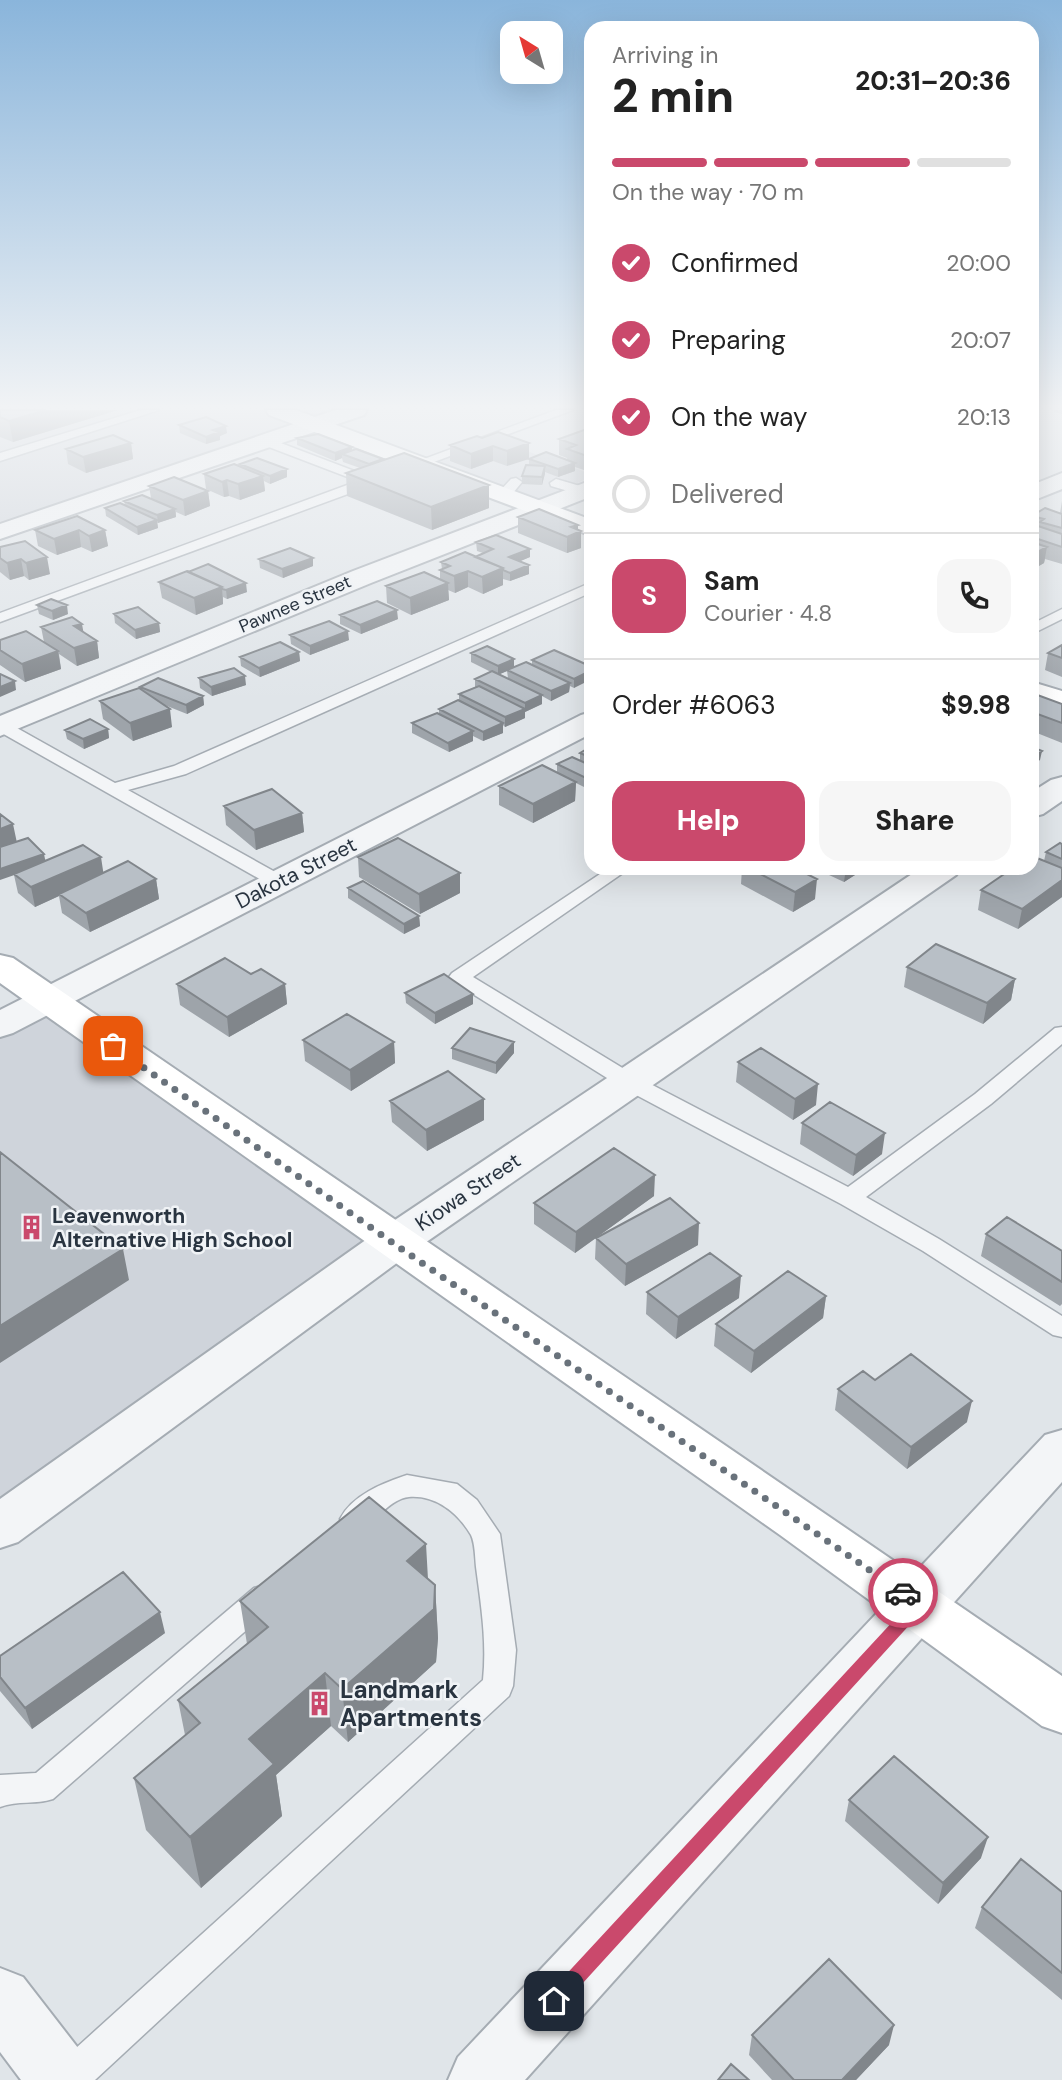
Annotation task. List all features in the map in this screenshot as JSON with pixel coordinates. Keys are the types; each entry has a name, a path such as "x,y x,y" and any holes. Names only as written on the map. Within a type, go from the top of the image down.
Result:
{"street":[{"path":"0,532 73,507"},
{"path":"534,507 584,526"},
{"name":"Pawnee Street","path":"3,723 362,577 545,507"},
{"path":"1039,693 1062,701"},
{"name":"Dakota Street","path":"0,1025 584,725"},
{"path":"1039,802 1062,787"},
{"name":"Kiowa Street","path":"0,1527 393,1243 934,875"},
{"path":"0,965 393,1243 919,1604 1062,1708"},
{"path":"481,2080 1062,1449"},
{"path":"0,2000 62,2080"}],"lane":[{"path":"0,618 300,507"},
{"path":"115,788 180,770 584,590"},
{"path":"1039,627 1062,613"},
{"path":"3,723 279,882"},
{"path":"611,875 459,977 631,1083 849,1198 930,1245 1062,1328"},
{"path":"849,1198 983,1099 1062,1033"},
{"path":"68,2080 498,1686 501,1650 486,1534 467,1508 447,1492 407,1486 379,1498 337,1534"},
{"path":"0,1792 6,1788 42,1788 284,1580"}],"shaded area":[{"path":"0,507 73,507 0,532"},
{"path":"49,1000 393,1243 0,1527 0,1025"}],"building":[{"path":"129,507 157,520 137,527 105,508"},
{"path":"138,507 175,509 157,515"},
{"path":"1045,508 1062,514 1062,528 1040,522 1044,519 1039,518 1039,512"},
{"path":"539,509 578,525 571,527 581,531 567,537 518,517"},
{"path":"77,516 105,530 89,536 79,530 54,539 35,530"},
{"path":"1039,526 1062,534 1062,547 1039,539"},
{"path":"496,535 530,549 509,557 529,565 510,573 475,557 493,549 476,542"},
{"path":"25,541 47,557 26,563 21,559 7,563 0,558 0,547"},
{"path":"290,548 313,558 282,569 259,559"},
{"path":"465,552 503,568 482,577 468,571 454,576 440,570 450,566 441,562"},
{"path":"208,564 246,583 226,590 188,572"},
{"path":"187,571 222,587 194,598 159,582"},
{"path":"424,572 448,583 410,598 386,586"},
{"path":"51,599 67,605 52,611 37,605"},
{"path":"377,601 397,610 360,625 340,615"},
{"path":"138,607 159,623 135,630 114,614"},
{"path":"72,617 82,624 74,626 97,641 74,648 41,627"},
{"path":"329,621 348,631 310,646 290,635"},
{"path":"26,631 58,651 22,664 0,650 0,640"},
{"path":"280,642 299,652 259,668 240,657"},
{"path":"1062,645 1062,658 1048,653"},
{"path":"487,646 514,659 498,666 471,653"},
{"path":"554,650 584,663 584,674 574,679 532,660"},
{"path":"526,662 570,683 551,691 507,670"},
{"path":"234,668 245,676 211,687 199,678"},
{"path":"492,671 542,695 525,703 475,679"},
{"path":"0,674 15,681 0,687"},
{"path":"158,678 203,696 186,705 140,687"},
{"path":"479,686 525,709 505,717 459,694"},
{"path":"139,688 170,709 130,723 100,701"},
{"path":"1039,696 1062,704 1062,723 1039,715"},
{"path":"458,700 503,723 483,732 439,709"},
{"path":"437,713 473,731 448,743 412,723"},
{"path":"90,719 108,729 83,739 65,730"},
{"path":"572,757 584,762 584,777 557,764"},
{"path":"542,765 576,782 533,804 499,786"},
{"path":"272,789 302,813 254,830 224,806"},
{"path":"0,814 13,824 0,829"},
{"path":"28,838 44,854 0,869 0,847"},
{"path":"398,838 460,873 419,894 358,857"},
{"path":"1060,843 1062,859 1046,852"},
{"path":"83,845 101,857 31,887 14,874"},
{"path":"1039,859 1062,868 1062,880 1022,909 981,890 1003,875 1039,875"},
{"path":"128,861 156,879 86,913 59,894"},
{"path":"762,875 809,875 817,879 795,892"},
{"path":"363,881 419,916 404,924 348,888"},
{"path":"936,944 1015,979 987,1003 907,967"},
{"path":"225,958 251,974 261,969 285,984 227,1017 177,984"},
{"path":"444,974 473,994 435,1013 405,993"},
{"path":"347,1014 394,1042 350,1070 303,1040"},
{"path":"470,1028 514,1042 496,1063 452,1048"},
{"path":"761,1048 818,1084 795,1099 738,1062"},
{"path":"448,1071 484,1099 426,1130 390,1101"},
{"path":"830,1102 885,1133 856,1155 802,1123"},
{"path":"614,1148 655,1175 576,1232 534,1203"},
{"name":"Leavenworth Alternative High School","path":"0,1152 123,1249 0,1326"},
{"path":"670,1198 699,1223 626,1264 596,1238"},
{"path":"1007,1217 1062,1251 1062,1282 986,1234"},
{"path":"710,1253 741,1276 678,1317 647,1292"},
{"path":"788,1271 826,1296 754,1351 716,1324"},
{"path":"911,1354 972,1401 911,1447 838,1389 863,1371 875,1380"},
{"path":"369,1497 426,1544 407,1561 435,1585 434,1609 342,1689 325,1673 249,1739 274,1764 190,1837 134,1778 200,1723 178,1700 268,1627 240,1601"},
{"path":"123,1572 160,1612 25,1708 0,1677 0,1656"},
{"path":"894,1756 988,1837 943,1883 849,1800"},
{"path":"1021,1859 1062,1892 1062,1973 982,1907"},
{"path":"829,1959 894,2025 842,2080 794,2080 752,2035"},
{"path":"731,2064 749,2080 718,2080"}],"way so far":[{"path":"113,1046 393,1243 903,1593"}],"place":[{"name":"Leavenworth Alternative High School","path":"32,1228"},
{"name":"Landmark Apartments","path":"320,1703"}],"route":[{"path":"554,2001 919,1604 903,1593"}]}
